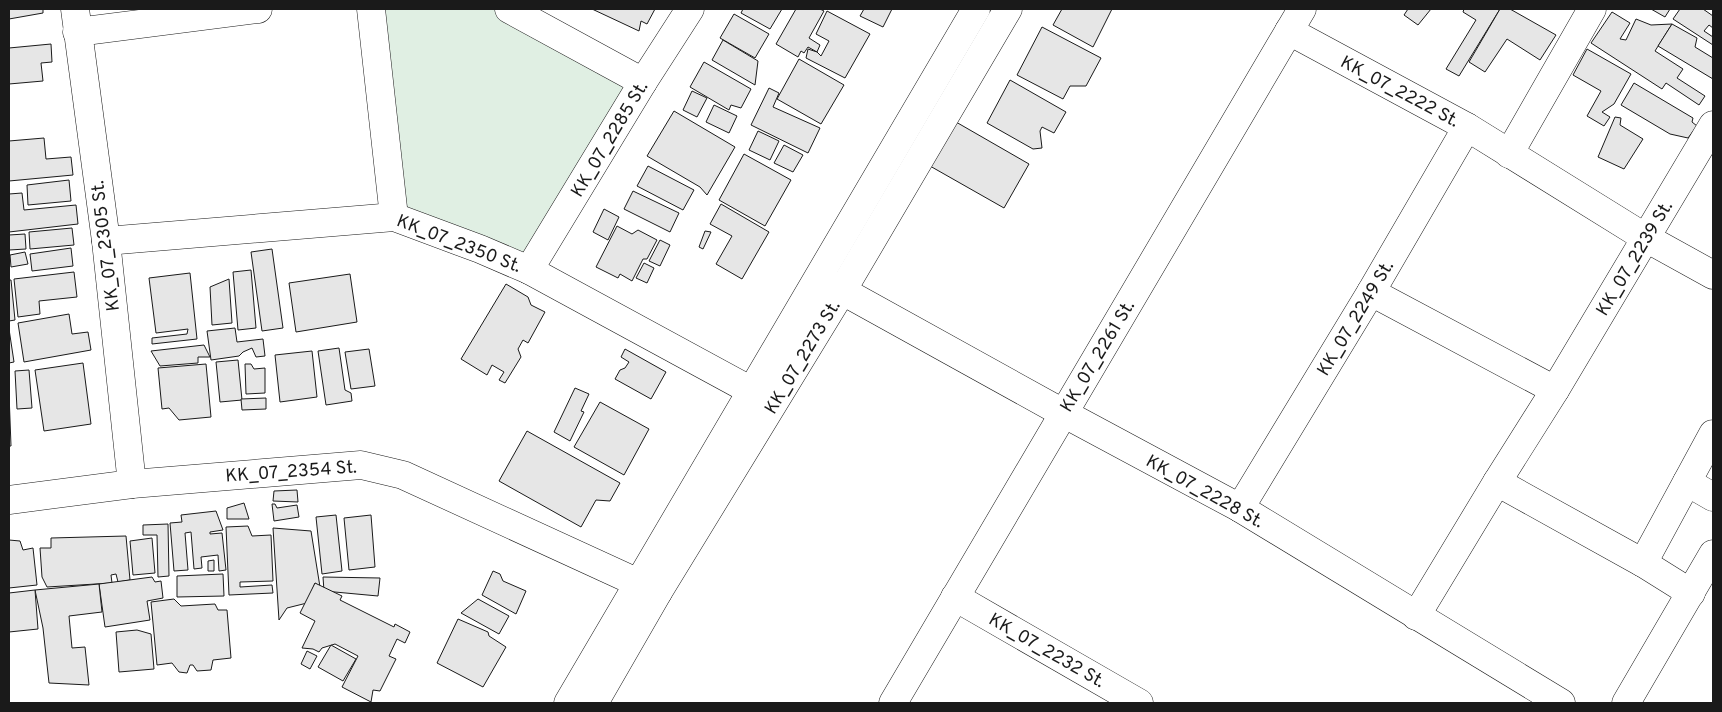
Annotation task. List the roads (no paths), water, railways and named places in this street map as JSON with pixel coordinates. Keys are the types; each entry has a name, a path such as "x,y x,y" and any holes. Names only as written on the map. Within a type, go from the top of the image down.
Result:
{"street":[{"path":"76,20 258,9"},
{"path":"371,9 394,217"},
{"path":"509,9 643,82"},
{"name":"KK_07_2285 St.","path":"529,270 643,82 690,9"},
{"name":"KK_07_2273 St.","path":"763,397 819,277 976,9"},
{"name":"KK_07_2273 St.","path":"568,703 649,587 763,397 842,291 1008,9"},
{"path":"1509,154 1592,9"},
{"name":"KK_07_2305 St.","path":"76,20 106,241 132,484"},
{"name":"KK_07_2222 St.","path":"1295,20 1646,238 1713,275"},
{"name":"KK_07_2261 St.","path":"893,703 1295,20"},
{"name":"KK_07_2239 St.","path":"1416,616 1555,390 1713,125"},
{"name":"KK_07_2249 St.","path":"1240,508 1372,292 1467,127"},
{"name":"KK_07_2350 St.","path":"106,241 394,217 480,249 529,270 763,397"},
{"name":"KK_07_2228 St.","path":"819,277 1063,413 1240,508 1561,703"},
{"path":"1372,292 1555,390"},
{"path":"1644,563 1713,434"},
{"name":"KK_07_2354 St.","path":"9,500 132,484 361,465 403,475 649,587"},
{"path":"1497,482 1644,563 1691,593"},
{"path":"1688,482 1713,497"},
{"path":"1626,703 1713,554"},
{"name":"KK_07_2273 St.","path":"594,703 649,587"},
{"name":"KK_07_2232 St.","path":"955,597 1139,703"}]}
